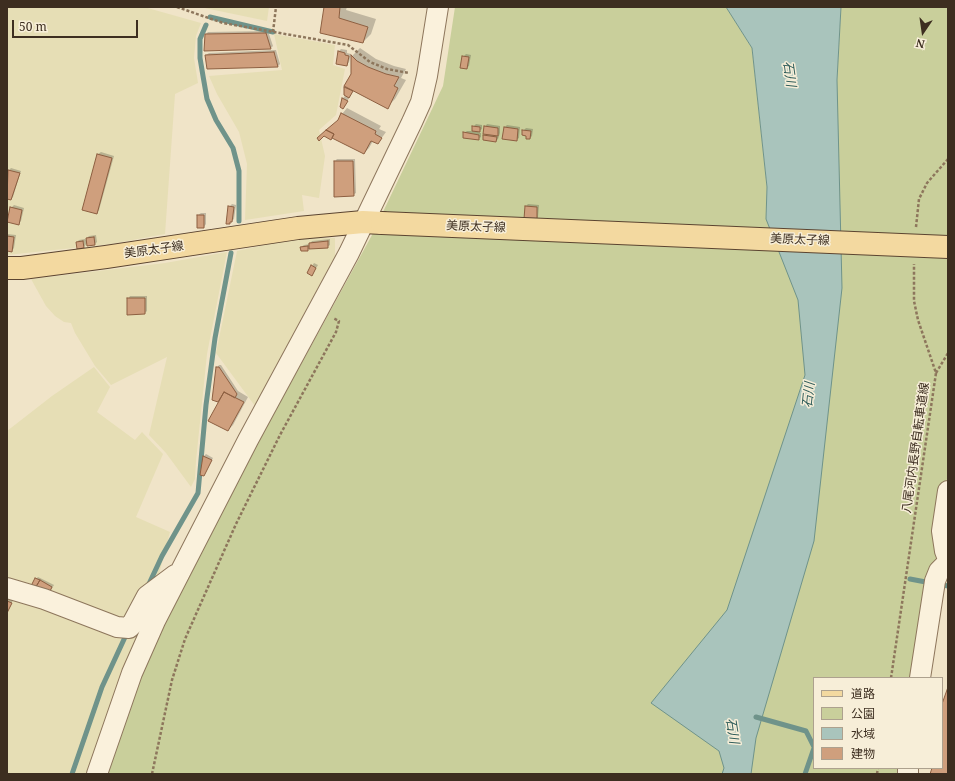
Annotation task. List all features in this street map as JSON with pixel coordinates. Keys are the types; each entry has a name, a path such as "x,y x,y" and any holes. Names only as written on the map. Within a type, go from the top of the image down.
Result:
{"main road":[{"name":"美原太子線","path":"7,268 22,268 106,257 298,228 372,223 948,247"}],"street":[{"path":"97,774 132,673 155,621 318,309 349,253 372,223 421,102 428,76 438,7"},
{"path":"948,491 942,531 945,551 948,559"},
{"path":"920,677 935,581 939,571 948,562"},
{"path":"7,588 44,599 117,628 129,628 147,596 180,571"}],"path":[{"path":"177,7 223,23 348,45 370,62 387,69 428,76"},
{"path":"273,32 276,7"},
{"path":"916,229 920,199 927,183 948,159"},
{"name":"八尾河内長野自転車道線","path":"891,677 936,373 918,320 914,301 914,260"},
{"path":"152,774 172,680 185,639 236,524 273,449 336,332 339,321 318,309"},
{"path":"936,373 948,353"}],"shaded area":[{"path":"7,7 144,7 201,23 196,36 194,58 198,83 175,94 165,234 111,244 7,255"},
{"path":"200,7 269,7 267,21"},
{"path":"274,34 335,45 333,65 345,69 336,115 319,130 325,156 319,198 302,195 304,211 245,220 247,164 239,132 217,94 209,76 282,70"},
{"path":"296,238 335,238 335,257 255,406 216,353 237,251"},
{"path":"227,252 207,354 195,479 191,487 166,453 149,435 167,357 111,385 95,366 75,333 71,323 64,322 55,316 46,306 31,279 165,263"},
{"path":"94,367 110,387 97,412 135,440 142,432 163,454 136,517 170,532 157,582 87,774 7,774 7,431 52,396"}],"green space":[{"path":"455,7 726,7 752,48 767,187 766,219 837,80 841,7 948,7 948,471 920,677 813,677 813,769 904,769 902,774 108,774 154,638 193,561 372,235 443,86"}],"water":[{"name":"石川","path":"726,7 841,7 837,80 842,288 814,541 756,738 751,774 722,774 724,768 719,751 651,703 727,610 805,375 798,300 766,219 767,187 752,48"}],"building":[{"path":"324,7 340,7 339,18 368,27 363,43 320,33"},
{"path":"266,33 271,49 204,51 205,34"},
{"path":"338,51 349,56 347,66 336,64"},
{"path":"274,52 278,67 207,69 205,55"},
{"path":"351,55 357,61 368,67 399,77 394,86 398,88 388,109 344,86 351,74"},
{"path":"462,56 469,57 467,69 460,68"},
{"path":"344,87 353,91 349,98 344,95"},
{"path":"342,98 348,101 343,109 340,107"},
{"path":"341,113 376,131 375,134 382,138 378,144 371,141 364,154 332,138 334,134 326,130 338,120"},
{"path":"472,126 480,127 480,132 472,131"},
{"path":"484,126 498,128 498,136 483,134"},
{"path":"504,127 518,129 517,141 502,139"},
{"path":"326,130 334,134 331,140 324,136 319,141 317,138"},
{"path":"522,130 531,131 530,139 526,139 526,136 522,135"},
{"path":"463,132 479,135 479,140 463,138"},
{"path":"483,135 497,137 496,142 483,140"},
{"path":"97,154 112,158 97,214 82,210"},
{"path":"334,161 353,161 354,196 334,197"},
{"path":"8,170 20,173 11,200 7,199"},
{"path":"228,206 234,207 232,222 230,222 230,224 226,224"},
{"path":"525,206 537,207 537,220 524,219"},
{"path":"10,207 22,210 19,225 7,222"},
{"path":"197,215 204,215 204,228 197,228"},
{"path":"7,236 14,237 12,252 7,251"},
{"path":"94,237 95,245 87,246 86,238"},
{"path":"83,241 84,248 77,249 76,242"},
{"path":"328,241 328,248 309,249 309,243"},
{"path":"308,246 308,251 301,251 300,247"},
{"path":"311,265 316,268 312,276 307,273"},
{"path":"127,298 145,298 145,314 127,315"},
{"path":"216,367 219,367 237,394 235,398 224,392 218,402 212,400"},
{"path":"224,392 244,402 228,431 208,421"},
{"path":"203,456 212,460 204,476 200,475"},
{"path":"35,578 40,580 34,590 30,588"},
{"path":"40,580 52,587 47,597 34,590"},
{"path":"7,601 12,603 7,613"},
{"path":"948,687 948,774 930,774 932,769 943,769 943,701"}],"waterway":[{"path":"210,17 273,32"},
{"path":"206,25 200,39 200,58 203,76 207,99 216,120 233,148 239,171 239,221"},
{"path":"148,586 162,556 198,493 206,405 215,338 231,253"},
{"path":"910,579 931,583"},
{"path":"938,584 948,586"},
{"path":"72,774 102,687 126,635"},
{"path":"756,717 806,731 813,745"},
{"path":"805,774 813,751"}]}
